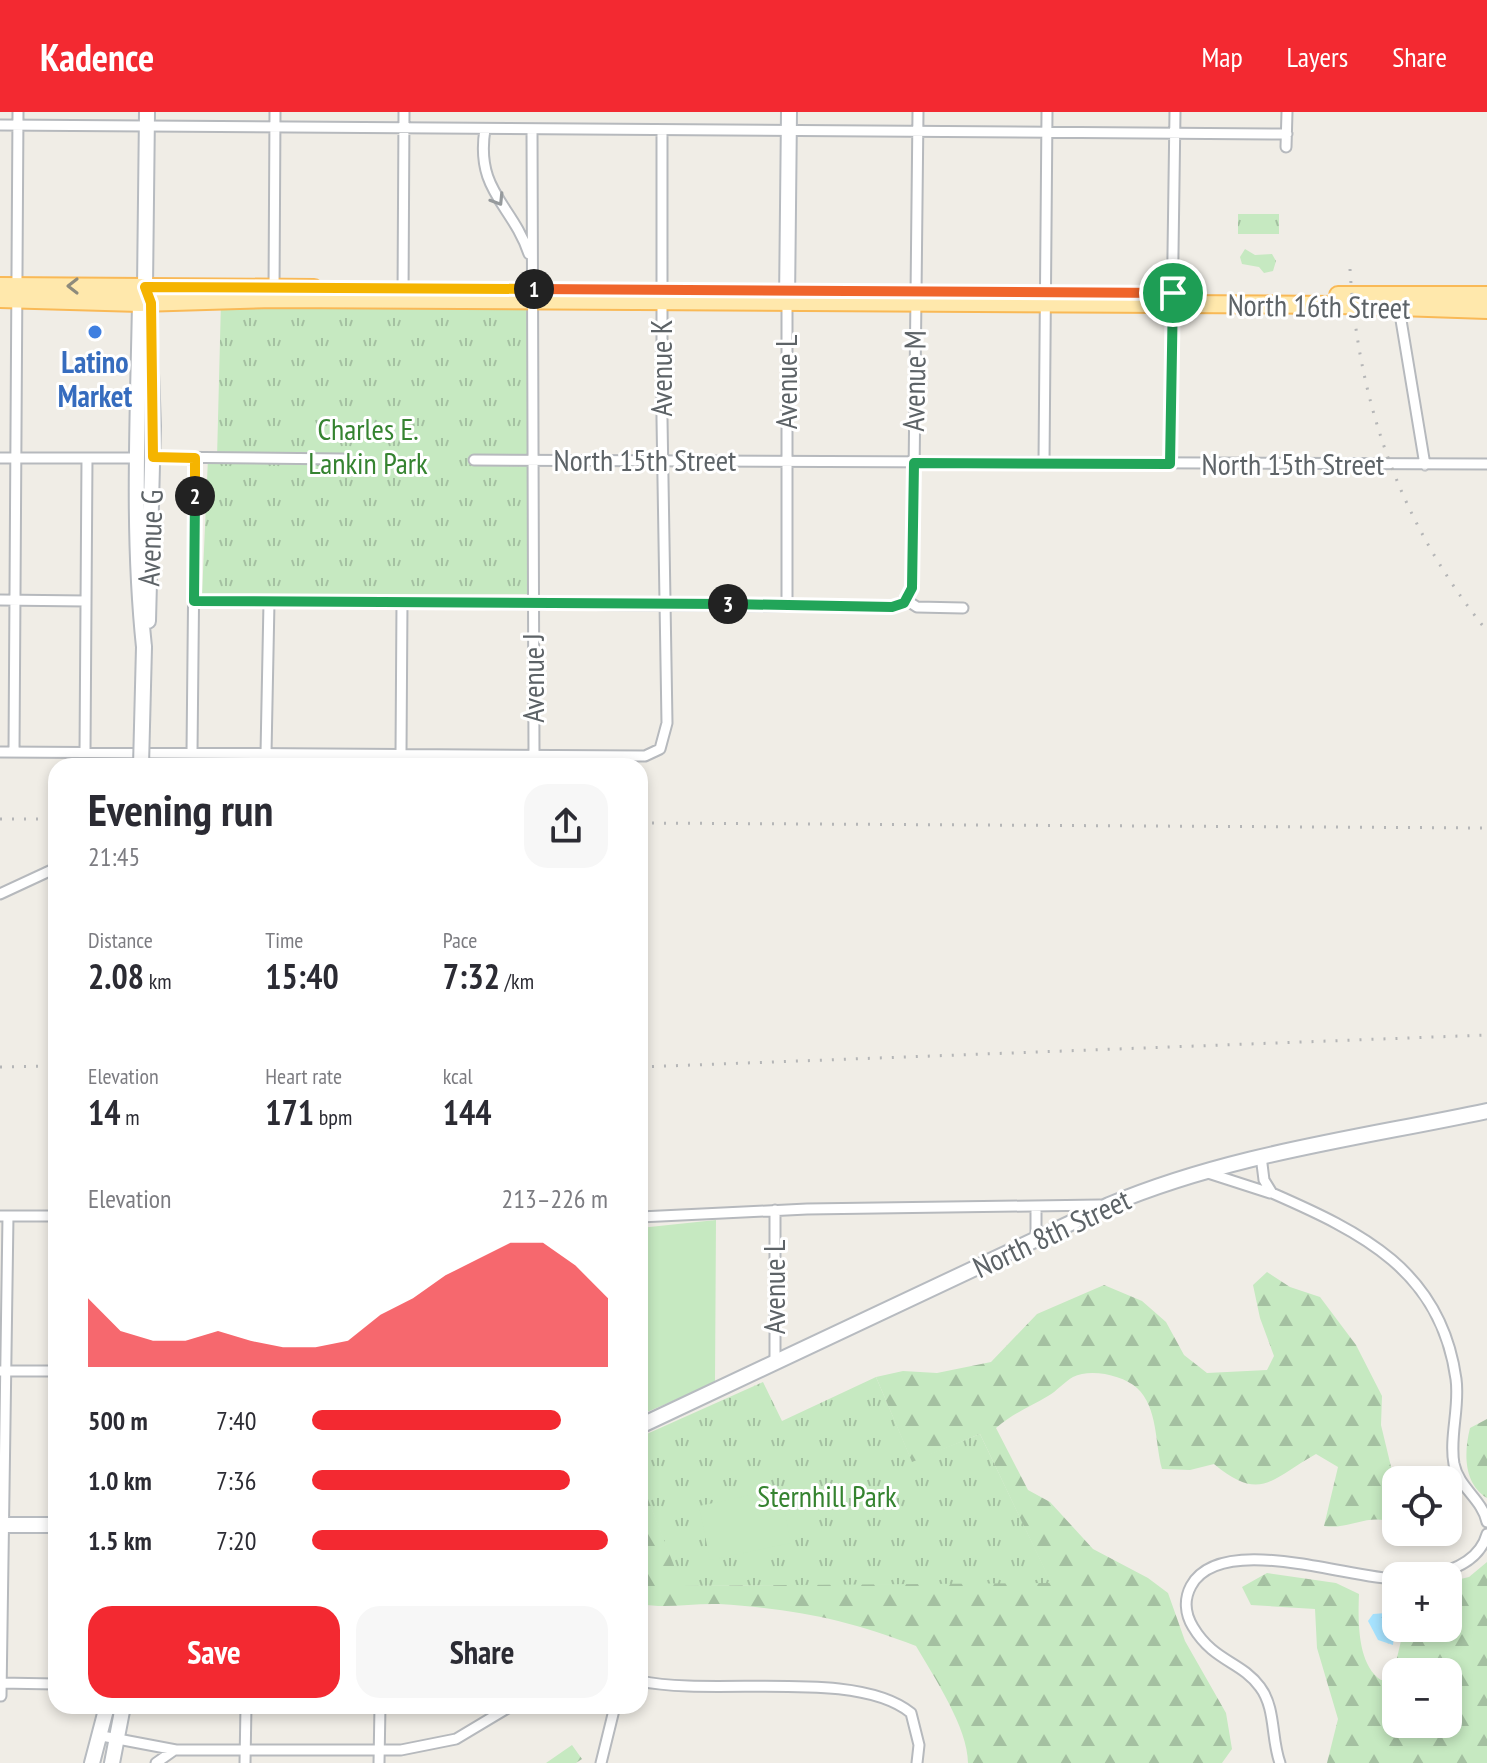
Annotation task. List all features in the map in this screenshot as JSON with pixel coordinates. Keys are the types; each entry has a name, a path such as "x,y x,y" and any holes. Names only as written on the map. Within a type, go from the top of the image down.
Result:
{"main road":[{"name":"North 16th Street","path":"8,293 145,297 274,293 1173,299 1487,295"},
{"name":"North 16th Street","path":"1173,299 1487,310"}],"street":[{"path":"14,752 15,458 8,293 18,112"},
{"path":"274,293 275,112"},
{"path":"403,294 404,112"},
{"name":"Avenue L","path":"787,604 789,112"},
{"name":"Avenue M","path":"906,600 912,588 913,568 918,112"},
{"path":"1044,463 1047,112"},
{"path":"1170,464 1175,112"},
{"path":"1286,147 1287,112"},
{"path":"0,125 147,119 275,127 1287,134"},
{"name":"Avenue G","path":"144,647 138,587 136,458 145,297 147,119"},
{"name":"Avenue J","path":"485,129 484,163 489,185 499,204 514,221 532,265"},
{"name":"Avenue J","path":"532,129 534,754"},
{"name":"Avenue K","path":"534,754 645,756 660,749 667,723 662,130"},
{"name":"Avenue G","path":"141,758 144,647 151,589 153,457 145,297"},
{"path":"1399,308 1425,465"},
{"path":"153,457 343,459"},
{"path":"0,458 136,458"},
{"path":"85,752 87,458"},
{"name":"Avenue G","path":"192,753 195,458"},
{"name":"North 15th Street","path":"474,460 1487,464"},
{"path":"0,600 86,601"},
{"path":"194,601 892,607 906,600 917,607 963,608"},
{"path":"266,753 269,602"},
{"path":"401,753 402,602"},
{"path":"0,752 534,754"},
{"path":"0,894 48,872"},
{"name":"North 8th Street","path":"648,1422 1109,1205 1193,1172 1487,1111"},
{"path":"1261,1156 1264,1180 1272,1193"},
{"path":"1193,1172 1223,1176 1272,1193 1362,1236 1387,1253 1414,1279 1442,1329 1452,1360 1457,1394 1453,1450 1457,1473 1484,1511 1487,1522"},
{"path":"648,1217 775,1210 1109,1205"},
{"path":"1036,1206 1036,1242"},
{"name":"Avenue L","path":"775,1210 775,1364"},
{"path":"1,1696 4,1216 48,1216"},
{"path":"3,1371 48,1371"},
{"path":"1,1525 48,1525"},
{"path":"1462,1564 1474,1557 1487,1534"},
{"path":"1280,1763 1262,1689 1246,1673 1213,1653 1191,1624 1186,1605 1193,1582 1211,1567 1253,1560 1382,1577"},
{"path":"648,1682 688,1689 810,1687 852,1691 908,1710 918,1737 917,1763"},
{"path":"0,1683 48,1684"},
{"path":"92,1763 106,1714"},
{"path":"112,1763 122,1714"},
{"path":"245,1763 246,1714"},
{"path":"379,1763 380,1714"},
{"path":"102,1736 176,1750 417,1749 456,1739 498,1714"},
{"path":"601,1763 613,1714"},
{"path":"156,1763 176,1750"}],"green space":[{"path":"1238,214 1279,214 1279,234 1238,234"},
{"path":"1245,249 1255,255 1272,254 1276,261 1273,271 1264,273 1259,267 1242,264 1240,257"},
{"name":"Charles E. Lankin Park","path":"532,300 534,594 202,595 208,458 217,458 221,301"},
{"path":"716,1220 715,1383 648,1412 648,1227"},
{"path":"1267,1272 1290,1287 1320,1297 1356,1345 1382,1396 1381,1425 1391,1466 1382,1466 1382,1520 1324,1526 1338,1467 1316,1454 1276,1478 1255,1485 1230,1476 1214,1464 1190,1470 1162,1469 1152,1415 1144,1396 1131,1383 1106,1374 1088,1373 1073,1377 996,1428 1028,1490 1050,1502 1093,1549 1148,1578 1168,1593 1185,1641 1226,1713 1232,1749 1222,1763 968,1763 967,1749 956,1719 916,1646 843,1622 796,1612 719,1604 648,1605 648,1499 682,1586 1051,1583 980,1434 912,1462 876,1377 903,1371 937,1373 991,1362 1037,1314 1104,1285 1142,1301 1166,1322 1184,1355 1207,1373 1267,1370 1274,1356 1260,1318 1253,1285"},
{"name":"Sternhill Park","path":"876,1377 912,1461 980,1434 1052,1584 681,1586 648,1500 648,1433 763,1382 782,1421"},
{"path":"1487,1419 1487,1498 1473,1484 1466,1457 1470,1428"},
{"path":"780,1489 791,1543 710,1560 699,1506"},
{"path":"1487,1562 1487,1763 1327,1763 1338,1719 1317,1648 1315,1609 1251,1605 1242,1587 1267,1573 1336,1583 1359,1594 1363,1653 1373,1673 1382,1680 1382,1738 1462,1738 1462,1658 1397,1658 1401,1642 1462,1642 1462,1579 1469,1577"},
{"path":"572,1745 582,1759 576,1763 546,1763"}],"water":[{"path":"1382,1613 1382,1641 1378,1640 1368,1621 1373,1614"}],"railway":[{"path":"1350,269 1363,368 1389,461 1430,549 1487,631"},
{"path":"0,819 48,819"},
{"path":"648,823 1487,828"},
{"path":"648,1067 1487,1035"},
{"path":"0,1067 48,1066"}],"place":[{"name":"Latino Market","path":"95,332"}],"route":[{"path":"145,287 1173,293 1170,464 914,463 912,588 904,603 892,607 194,601 195,458 153,457 151,303 145,287"}]}
